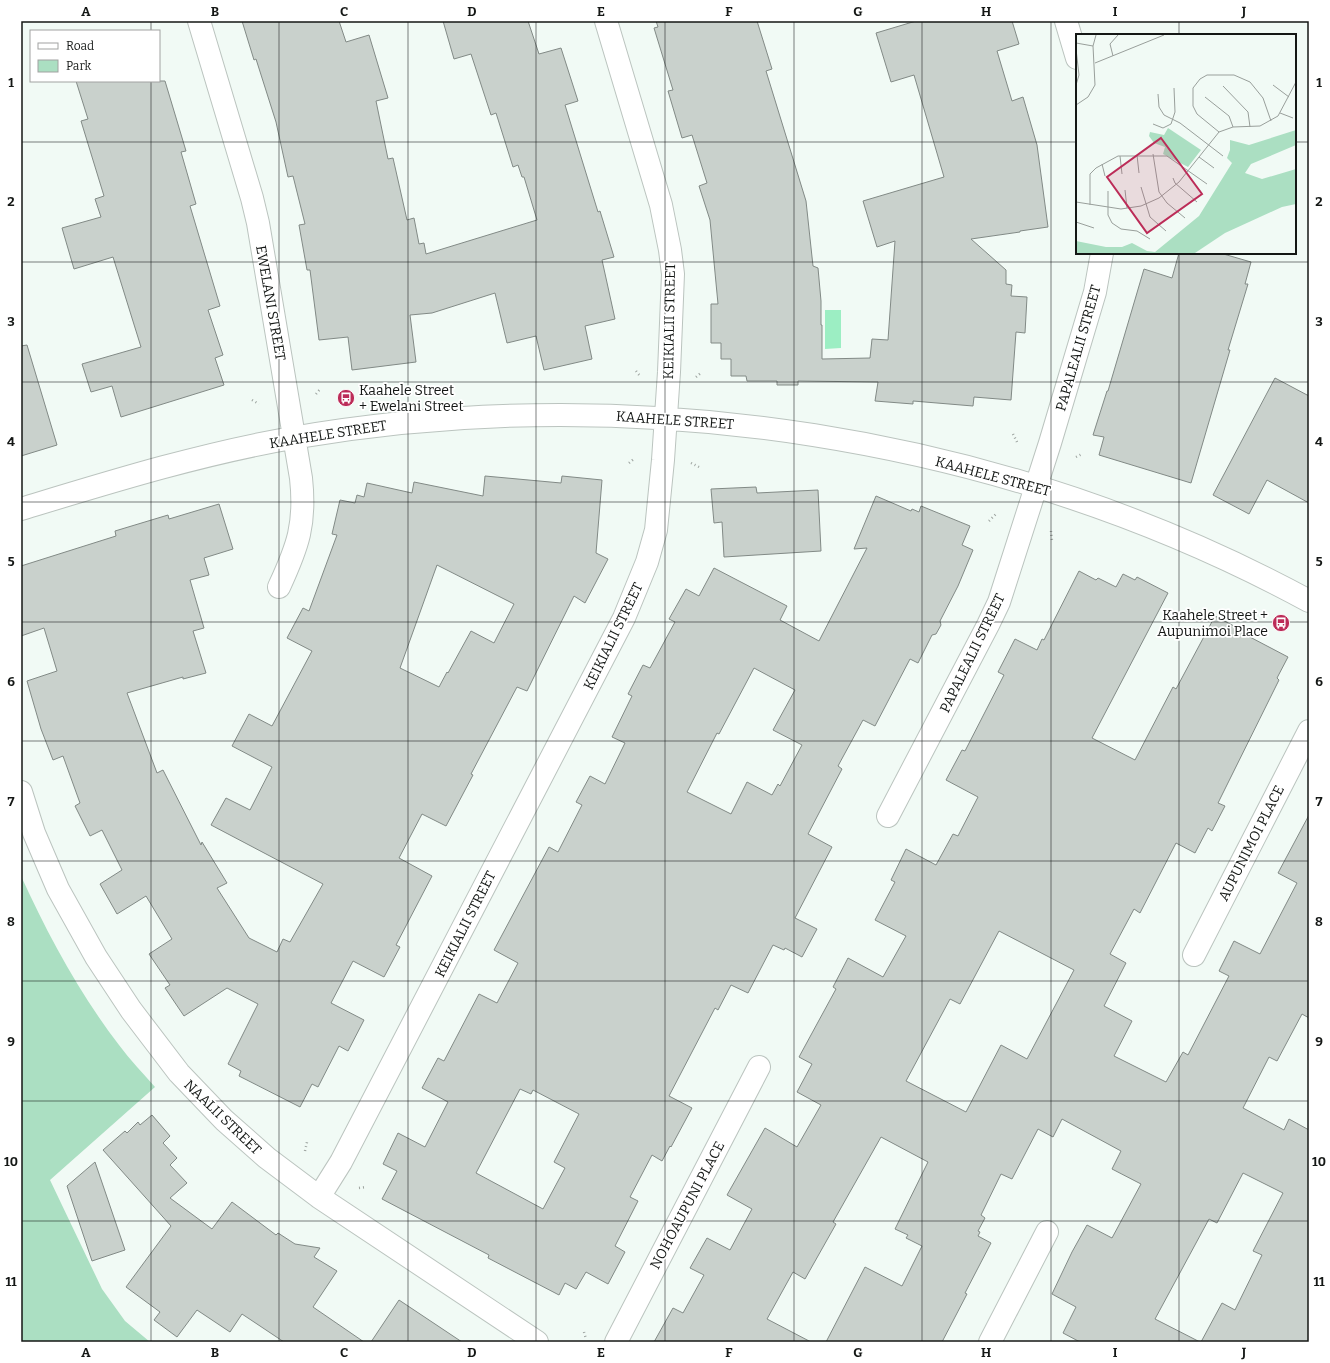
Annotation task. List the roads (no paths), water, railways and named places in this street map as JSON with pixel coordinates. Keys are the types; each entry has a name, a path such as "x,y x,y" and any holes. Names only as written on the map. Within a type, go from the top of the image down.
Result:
{"street":[{"name":"EWELANI STREET","path":"199,21 252,198 302,480 303,510 301,528 292,560 278,587"},
{"name":"KEIKIALII STREET","path":"319,1197 341,1162 624,618 647,562 656,530 666,418 673,274 661,205 606,21"},
{"path":"1066,21 1076,55"},
{"name":"PAPALEALII STREET","path":"888,816 999,602 1095,292 1102,254"},
{"name":"KAAHELE STREET","path":"21,509 237,448 385,425 530,415 602,415 666,418 735,424 859,443 944,462 1036,486 1120,515 1194,545 1277,583 1309,601"},
{"name":"AUPUNIMOI PLACE","path":"1194,955 1309,731"},
{"name":"NAALII STREET","path":"21,792 34,833 58,889 96,957 131,1010 179,1073 224,1120 267,1158 319,1197 537,1342"},
{"name":"NOHOAUPUNI PLACE","path":"616,1342 759,1067"},
{"path":"990,1342 1047,1232"}],"place":[{"name":"Kaahele Street + Ewelani Street","path":"346,398"},
{"name":"Kaahele Street + Aupunimoi Place","path":"1281,623"}]}
